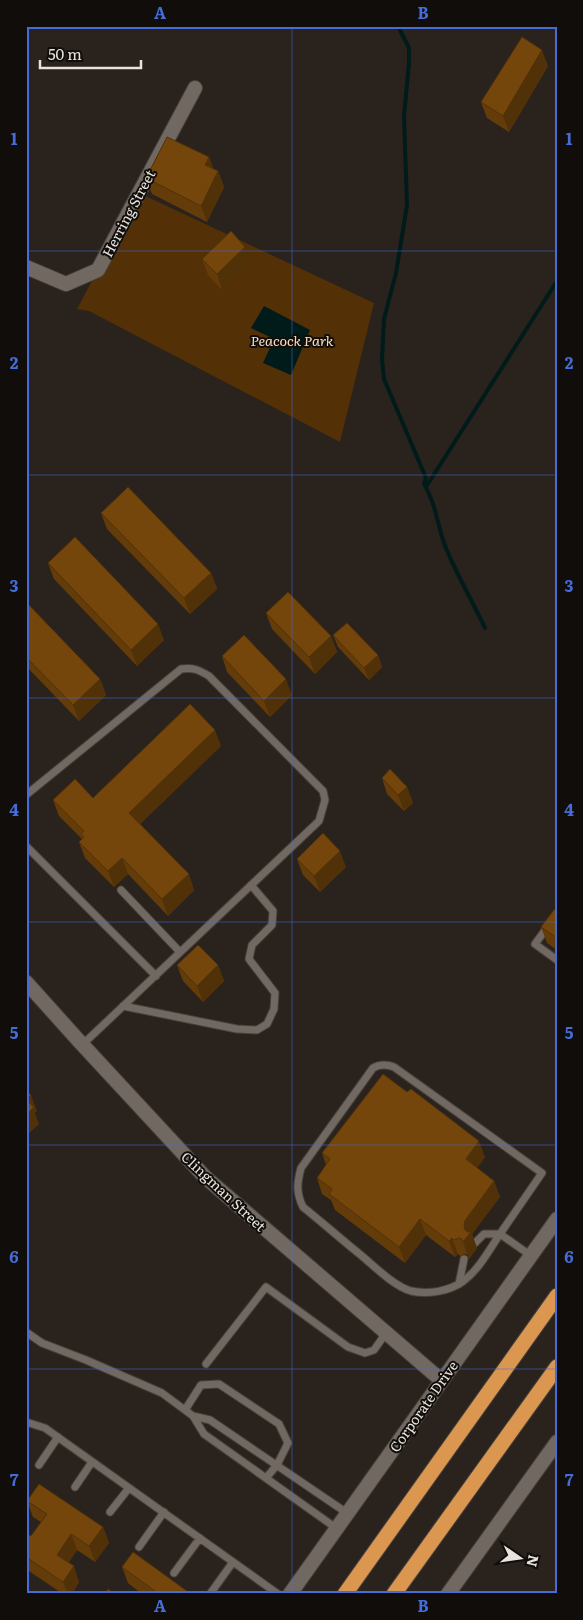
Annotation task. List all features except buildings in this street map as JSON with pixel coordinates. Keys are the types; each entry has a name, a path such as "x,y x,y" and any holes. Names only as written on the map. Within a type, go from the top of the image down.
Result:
{"highway":[{"path":"345,1594 557,1296"},
{"path":"394,1594 557,1367"},
{"path":"410,1594 410,1579 414,1565"}],"street":[{"name":"Herring Street","path":"26,267 66,284 98,270 195,88"},
{"name":"Clingman Street","path":"26,982 205,1177 441,1380"},
{"name":"Corporate Drive","path":"290,1594 557,1219"},
{"path":"448,1594 557,1442"}],"lane":[{"path":"26,795 181,669 189,668 197,669 209,676 323,791 324,800 319,821 82,1045"},
{"path":"26,846 156,976"},
{"path":"123,1006 237,1029 257,1030 267,1024 274,1009 275,993 249,960 252,945 272,925 273,911 251,885"},
{"path":"121,890 180,952"},
{"path":"557,914 535,944 557,960"},
{"path":"387,1064 394,1067 542,1173 500,1234 474,1272 453,1288 440,1291 411,1291 378,1269 303,1207 298,1197 297,1184 301,1168 373,1068 378,1065 387,1064"},
{"path":"475,1243 484,1234 500,1234 530,1255"},
{"path":"459,1284 464,1259"},
{"path":"206,1364 266,1287 348,1347 365,1353 374,1350 386,1333"},
{"path":"26,1332 42,1343 162,1393 193,1416 204,1434 336,1528"},
{"path":"185,1410 201,1385 219,1384 279,1424 288,1443 277,1465 266,1478"},
{"path":"193,1416 210,1420 347,1513"},
{"path":"26,1422 45,1428 278,1594"},
{"path":"39,1465 58,1437"},
{"path":"75,1487 92,1462"},
{"path":"110,1512 129,1488"},
{"path":"139,1547 164,1512"},
{"path":"174,1573 200,1538"},
{"path":"210,1594 233,1562"}],"green space":[{"name":"Peacock Park","path":"139,193 374,303 340,442 89,311 77,309"}],"water":[{"path":"264,306 310,330 291,375 263,363 274,339 251,328"}],"waterway":[{"path":"398,26 409,48 404,116 407,205 396,273 384,319 382,359 384,379 426,478 424,484 433,505 448,554 485,628"},
{"path":"426,487 557,281"}]}
